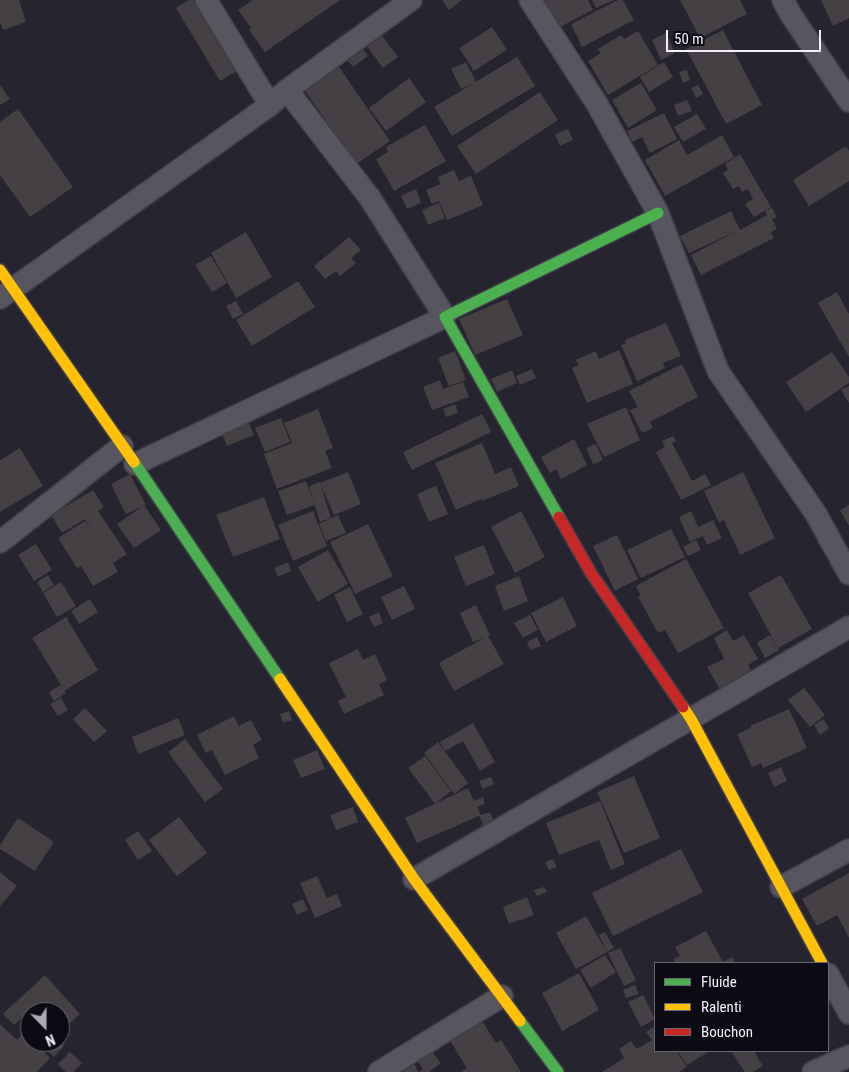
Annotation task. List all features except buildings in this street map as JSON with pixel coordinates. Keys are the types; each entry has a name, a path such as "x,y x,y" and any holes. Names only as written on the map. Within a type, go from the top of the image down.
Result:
{"street":[{"path":"206,0 270,105"},
{"path":"6,294 270,105 287,90 411,0"},
{"path":"530,0 597,104 658,213 718,371 816,514 849,574"},
{"path":"783,0 791,15 849,101"},
{"path":"287,90 370,198 445,317 591,573 691,719 821,962"},
{"path":"135,464 445,317 658,213"},
{"path":"0,270 6,294 135,464 414,878 558,1072"},
{"path":"0,542 122,446"},
{"path":"414,878 849,628"},
{"path":"781,886 849,850"},
{"path":"829,976 849,1013"},
{"path":"379,1072 502,996"},
{"path":"813,1072 849,1056"}],"traffic: fast":[{"path":"559,517 445,317 658,213"},
{"path":"134,462 280,679"},
{"path":"520,1021 558,1072"}],"traffic: slow":[{"path":"0,270 134,462"},
{"path":"280,679 414,879 520,1021"},
{"path":"683,707 821,962"}],"traffic: jam":[{"path":"559,517 591,573 683,707"}]}
